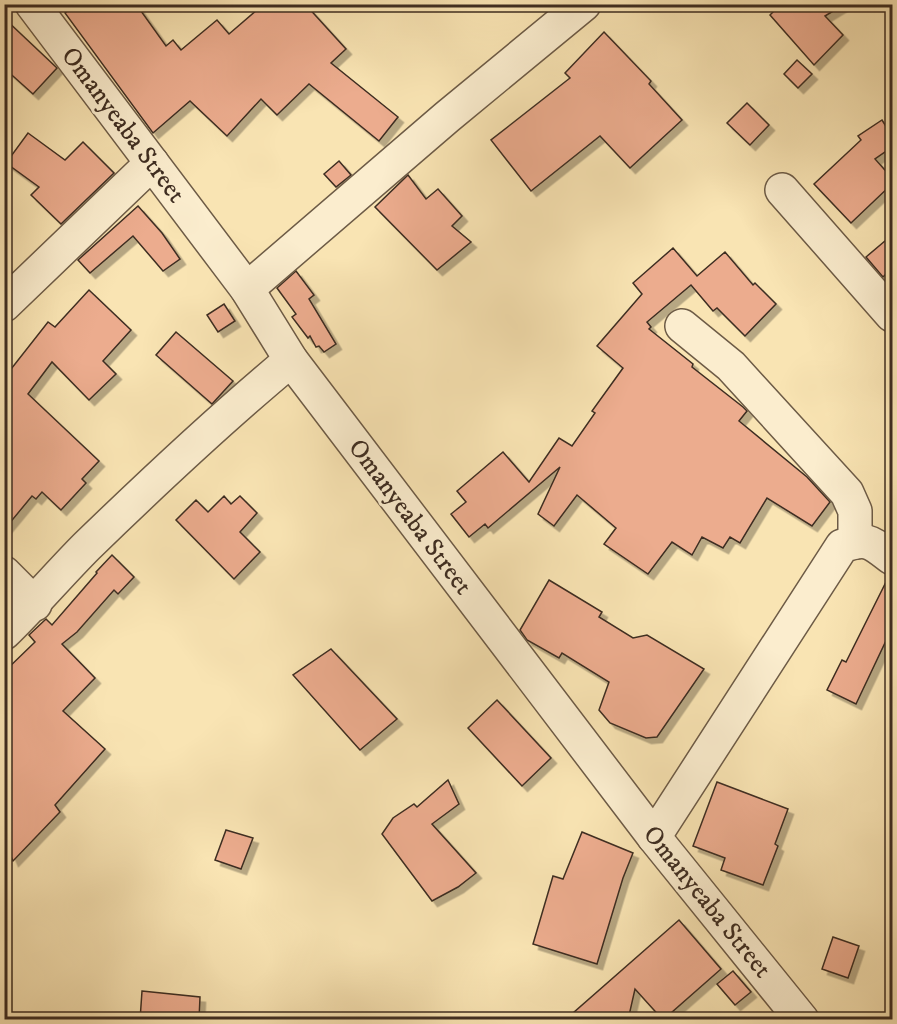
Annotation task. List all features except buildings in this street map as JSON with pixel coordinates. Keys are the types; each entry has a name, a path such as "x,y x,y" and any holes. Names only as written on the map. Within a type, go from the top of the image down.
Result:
{"street":[{"name":"Omanyeaba Street","path":"32,4 247,289 291,360 654,837 802,1020"},
{"path":"247,289 447,117 584,4"},
{"path":"4,305 152,163"},
{"path":"782,190 892,315"},
{"path":"682,326 731,366 847,493 855,511 855,542"},
{"path":"4,633 173,463 233,408 291,360"},
{"path":"654,837 842,546 855,542 871,542 892,558"},
{"path":"4,573 35,604"}]}
